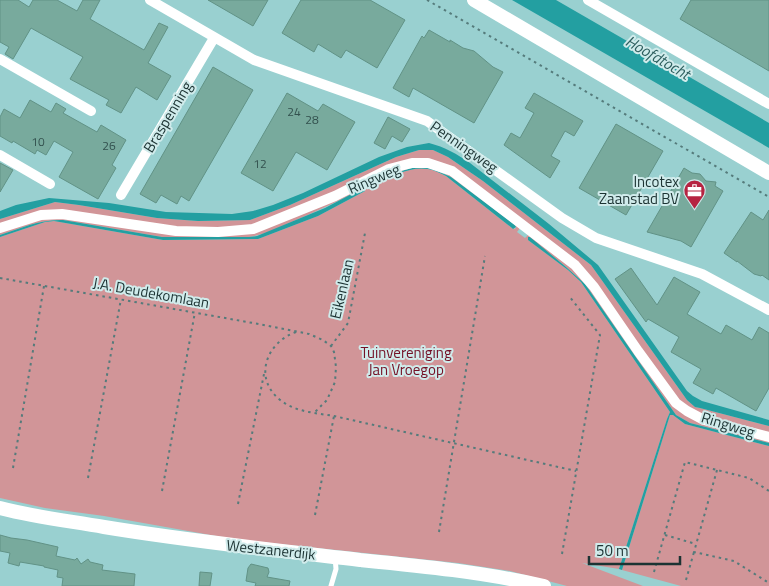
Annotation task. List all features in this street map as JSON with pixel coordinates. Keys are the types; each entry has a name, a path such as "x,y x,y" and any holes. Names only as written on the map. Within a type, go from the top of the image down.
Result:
{"street":[{"name":"Penningweg","path":"150,0 254,60 427,121 562,218 596,238 702,274 769,310"},
{"path":"474,0 769,172"},
{"path":"588,0 769,104"},
{"name":"Braspenning","path":"121,195 214,38"},
{"path":"0,59 92,111"},
{"path":"0,155 50,184"},
{"name":"Ringweg","path":"0,228 40,215 62,214 176,231 218,232 253,229 334,196 389,169 412,163 428,163 452,171 575,265 594,287 676,403 704,420 769,438"},
{"name":"Westzanerdijk","path":"0,508 52,519 150,534 228,545 428,567 544,586"}],"lane":[{"path":"331,586 336,570 335,557"}],"path":[{"path":"427,0 769,197"},
{"name":"Eikenlaan","path":"331,346 348,323 365,233"},
{"path":"439,532 485,256"},
{"name":"J.A. Deudekomlaan","path":"0,278 299,332"},
{"path":"13,468 44,286"},
{"path":"562,554 600,335 569,296"},
{"path":"88,478 121,299"},
{"path":"162,491 196,312"},
{"path":"315,412 327,400 335,382 334,352 331,346 309,334 299,332 288,335 278,343 266,361 265,373 268,386 278,399 290,406 302,410 576,471"},
{"path":"238,504 266,367"},
{"path":"315,515 334,416"},
{"path":"654,572 685,462 749,478 769,491"},
{"path":"686,580 717,470"},
{"path":"664,535 696,544"},
{"path":"694,552 734,561 769,583"}],"green space":[{"path":"419,150 433,150 448,157 483,181 591,265 687,400 695,407 769,426 769,434 706,417 682,405 600,290 431,160 333,192 256,224 236,228 186,228 64,211 0,225 0,219 55,202 157,218 198,221 250,220 290,205 396,157"},
{"name":"Tuinvereniging Jan Vroegop","path":"412,166 424,166 436,169 452,176 521,227 517,232 525,238 530,233 579,273 670,401 686,415 704,423 769,441 769,443 690,423 676,415 585,284 528,238 528,240 581,282 670,412 619,569 582,563 643,586 567,586 510,571 458,563 233,539 104,516 45,508 0,498 0,237 45,222 54,221 163,240 258,239 318,216 365,191 365,188 274,230 249,237 162,237 63,220 39,222 0,235 0,232 42,218 63,217 158,233 184,235 240,234 268,227 366,185 368,189 374,186 372,182 398,170","holes":["417,167 430,168 451,177 515,225 516,228 512,228 446,176 432,170 422,168 408,170 377,183 387,176 406,169"]},
{"path":"670,415 673,415 685,424 769,446 769,586 681,586 622,570"}],"water":[{"path":"512,0 556,0 769,123 769,148"},
{"path":"429,143 451,151 470,163 549,224 598,265 687,391 693,396 702,401 769,420 769,426 695,407 687,400 591,265 483,181 448,157 433,150 419,150 396,157 290,205 250,220 198,221 157,218 55,202 0,219 0,211 16,205 49,198 109,203 166,212 232,214 253,211 303,193 379,157 407,147"},
{"path":"417,167 430,168 451,177 516,227 513,229 446,176 432,170 422,168 408,170 377,183 392,174"},
{"path":"365,188 365,191 318,216 258,239 163,240 54,221 45,222 0,237 0,235 31,224 55,220 162,237 257,236 325,208"},
{"path":"528,237 585,284 676,415 690,423 769,443 769,446 685,424 673,415 670,415 622,570 619,569 670,412 581,282 528,240"}],"building":[{"path":"0,0 18,0 29,7 33,0 57,0 77,11 83,0 100,0 90,19 144,50 159,23 168,27 148,63 171,76 157,100 136,87 121,113 106,105 109,100 70,79 83,57 31,28 13,59 5,54 9,47 0,42"},
{"path":"208,0 268,0 253,26"},
{"path":"301,0 370,0 405,20 377,68 346,50 341,58 318,44 314,52 282,33"},
{"path":"691,0 769,0 769,71 680,19"},
{"path":"429,30 450,42 450,40 463,48 474,51 493,67 503,72 474,123 413,88 409,97 393,88 422,36 424,38"},
{"path":"213,67 253,90 189,201 181,196 177,204 161,195 156,203 140,194"},
{"path":"287,93 318,111 323,104 355,122 327,170 296,152 273,191 241,173"},
{"path":"534,93 583,121 574,136 565,131 551,156 560,161 550,178 504,145 511,133 520,138 534,113 525,108"},
{"path":"30,100 51,112 56,103 66,109 63,113 97,132 101,125 126,140 112,165 116,168 98,199 59,177 73,152 54,141 46,155 37,150 35,154 0,136 0,117 4,109 20,118"},
{"path":"388,117 410,129 402,142 392,136 385,149 374,143"},
{"path":"616,124 663,151 626,215 579,188"},
{"path":"0,163 13,170 0,192"},
{"path":"684,168 692,173 700,174 706,181 716,182 715,186 723,191 691,247 681,241 647,232"},
{"path":"769,210 769,280 762,275 754,274 724,253 751,212 763,220"},
{"path":"631,268 657,305 674,277 700,292 687,314 721,334 726,325 752,340 759,327 769,333 769,388 756,411 716,388 713,394 693,383 701,369 671,352 679,337 648,319 646,322 615,279"},
{"path":"0,535 58,547 56,556 75,560 77,558 81,564 88,559 90,562 103,565 102,570 135,574 134,586 62,586 63,578 57,577 58,570 20,562 19,566 8,563 10,553 0,551"},
{"path":"251,564 268,568 267,577 290,581 289,586 255,586 256,583 246,581 248,568"},
{"path":"200,572 212,573 210,586 199,586"}],"place":[{"name":"Incotex Zaanstad BV","path":"695,210"}],"water label":[{"name":"Hoofdtocht","path":"658,57"}]}
